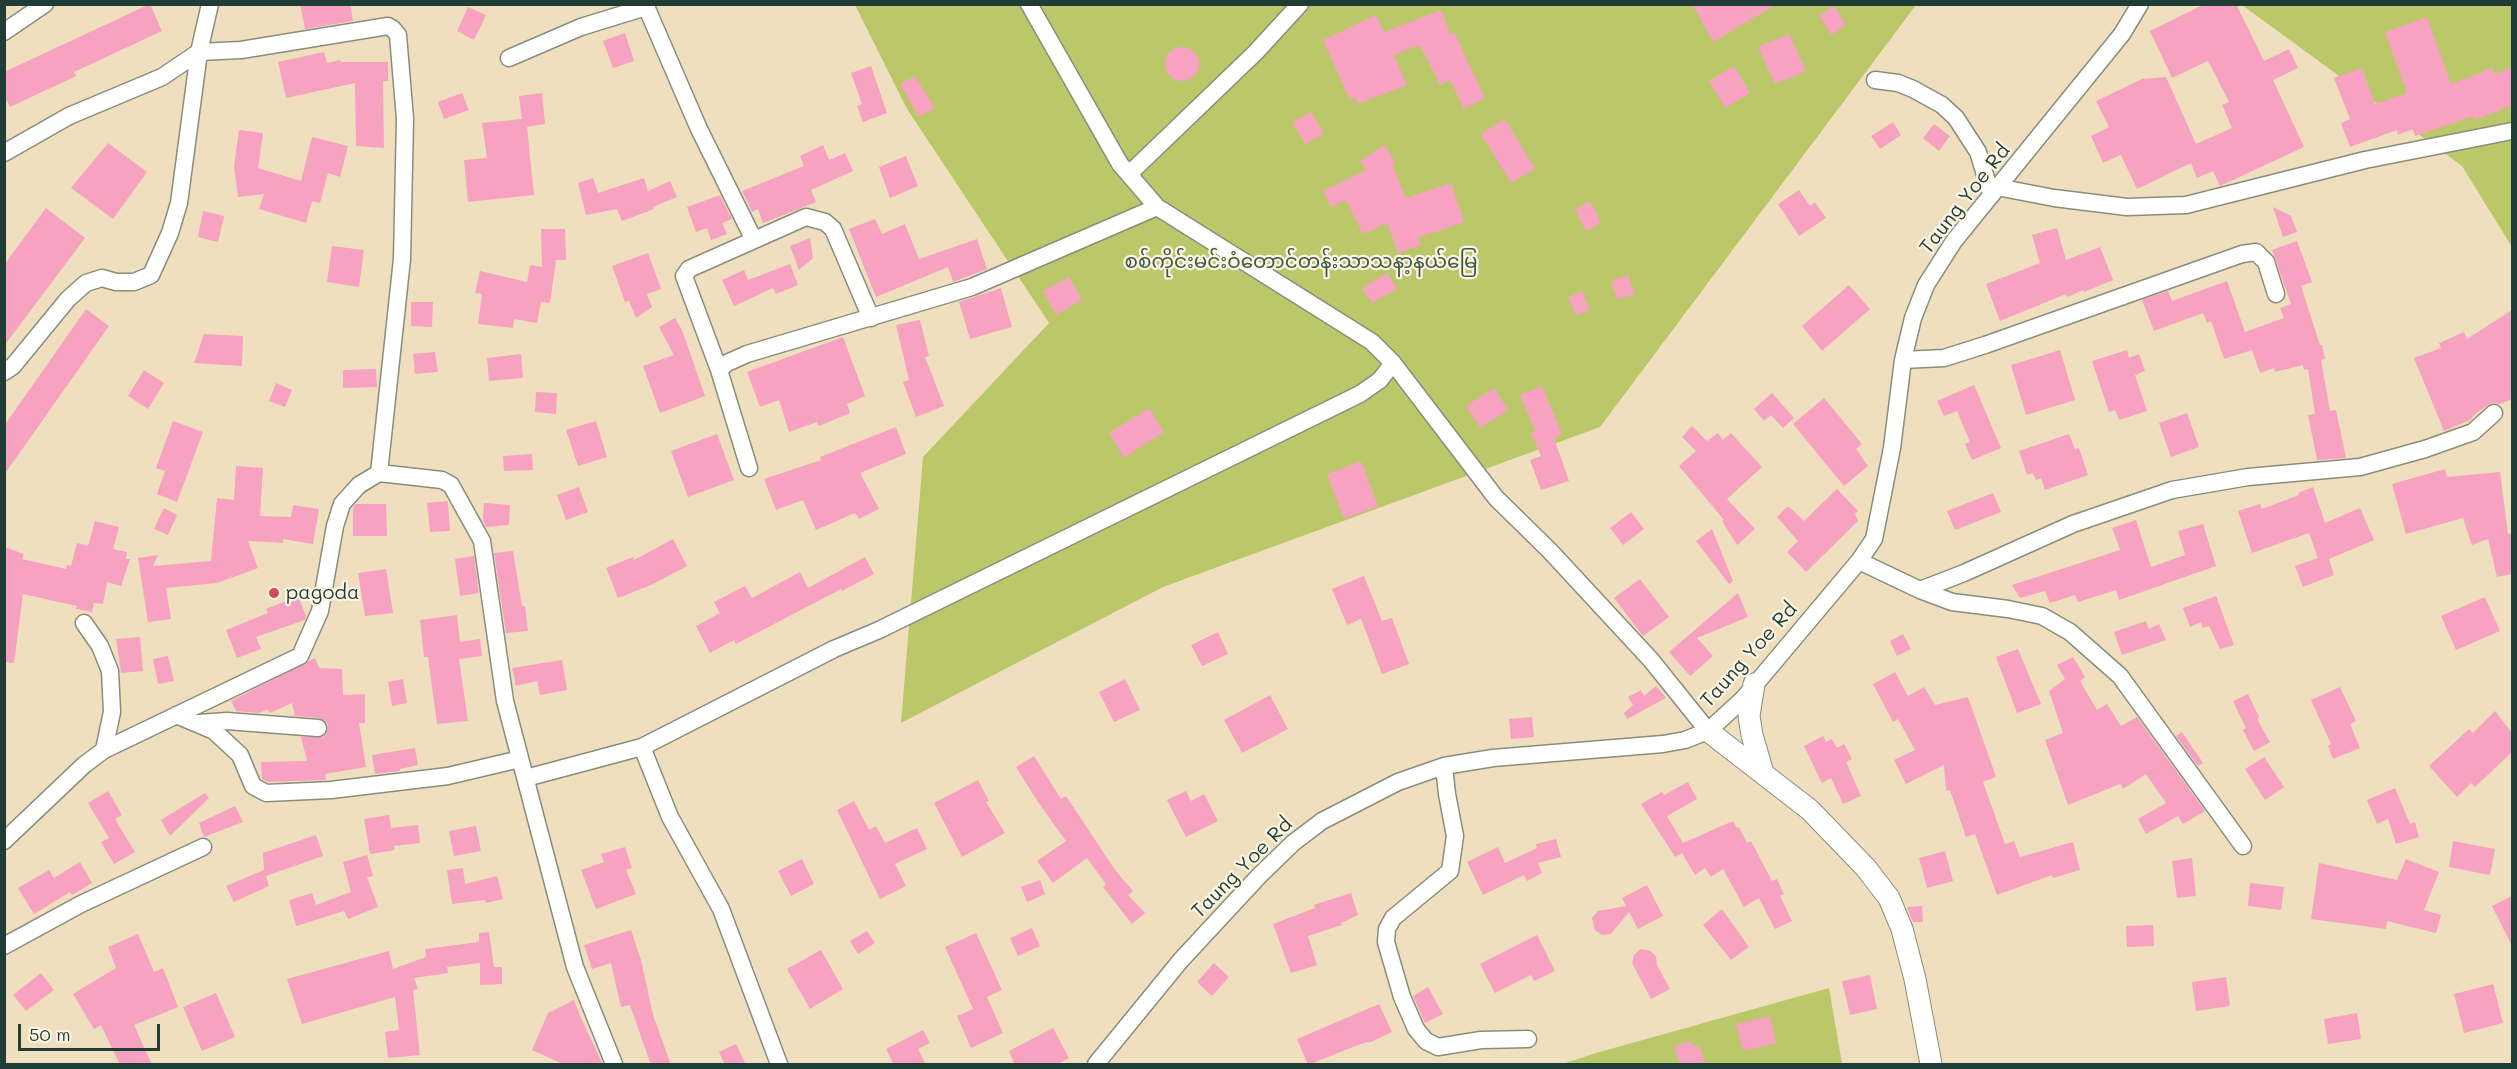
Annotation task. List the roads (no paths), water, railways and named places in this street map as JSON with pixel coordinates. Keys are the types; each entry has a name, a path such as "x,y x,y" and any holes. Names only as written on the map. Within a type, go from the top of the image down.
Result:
{"street":[{"path":"4,32 45,4"},
{"path":"4,372 13,366 68,299 86,283 102,278 116,282 134,282 151,275 170,233 179,203 199,52 210,4"},
{"path":"1029,4 1120,164 1157,207 1372,342 1392,363 1496,498 1550,551 1651,660 1708,731 1810,810 1866,868 1889,898 1902,929 1915,979 1931,1065"},
{"path":"1129,174 1255,53 1300,4"},
{"name":"Taung Yoe Rd","path":"1096,1065 1181,960 1259,876 1293,843 1322,821 1398,782 1444,766 1524,754 1663,744 1708,731 1743,699 1859,561 1874,539 1879,523 1892,448 1903,360 1913,318 1926,285 1954,241 2122,34 2140,4"},
{"path":"509,58 581,27 645,6 699,129 754,240"},
{"path":"4,153 69,116 162,77 199,52 241,50 388,26 398,35 405,119 402,259 379,473"},
{"path":"1875,80 1898,83 1913,89 1942,105 1956,118 1978,152 1994,191 2127,207 2186,205 2365,160 2512,131"},
{"path":"720,370 727,363 747,354 972,287 1157,207"},
{"path":"749,468 720,370 684,276 689,269 806,217 825,222 833,229 871,318"},
{"path":"1903,360 1944,358 2242,254 2256,252 2266,262 2276,294"},
{"path":"526,778 642,747 834,649 879,630 1331,408 1380,380 1392,363"},
{"path":"1920,590 1964,573 2073,524 2172,490 2248,477 2360,467 2425,449 2473,432 2494,412"},
{"path":"4,841 84,765 105,750 300,657 320,611 335,526 342,504 360,485 379,473 442,480 451,485 482,541 505,701 575,968 614,1065"},
{"path":"1859,561 1920,590 1952,602 2042,616 2070,632 2120,676 2243,846"},
{"path":"84,623 100,646 110,671 112,712 105,750"},
{"path":"1754,684 1749,716 1763,773"},
{"path":"176,715 214,731 240,755 253,786 266,794 331,790 448,777 520,759"},
{"path":"195,723 226,720 318,728"},
{"path":"642,747 670,817 721,909 780,1065"},
{"path":"1444,766 1455,836 1450,871 1394,918 1387,928 1386,942 1402,997 1416,1029 1425,1041 1438,1047 1481,1040 1528,1039"},
{"path":"4,946 81,904 203,847"}],"place":[{"name":"pagoda","path":"274,593"}],"park label":[{"name":"စစ်ကိုင်းမင်းဝံတောင်တန်းသာသနာ့နယ်မြေ","path":"1301,262"}]}
